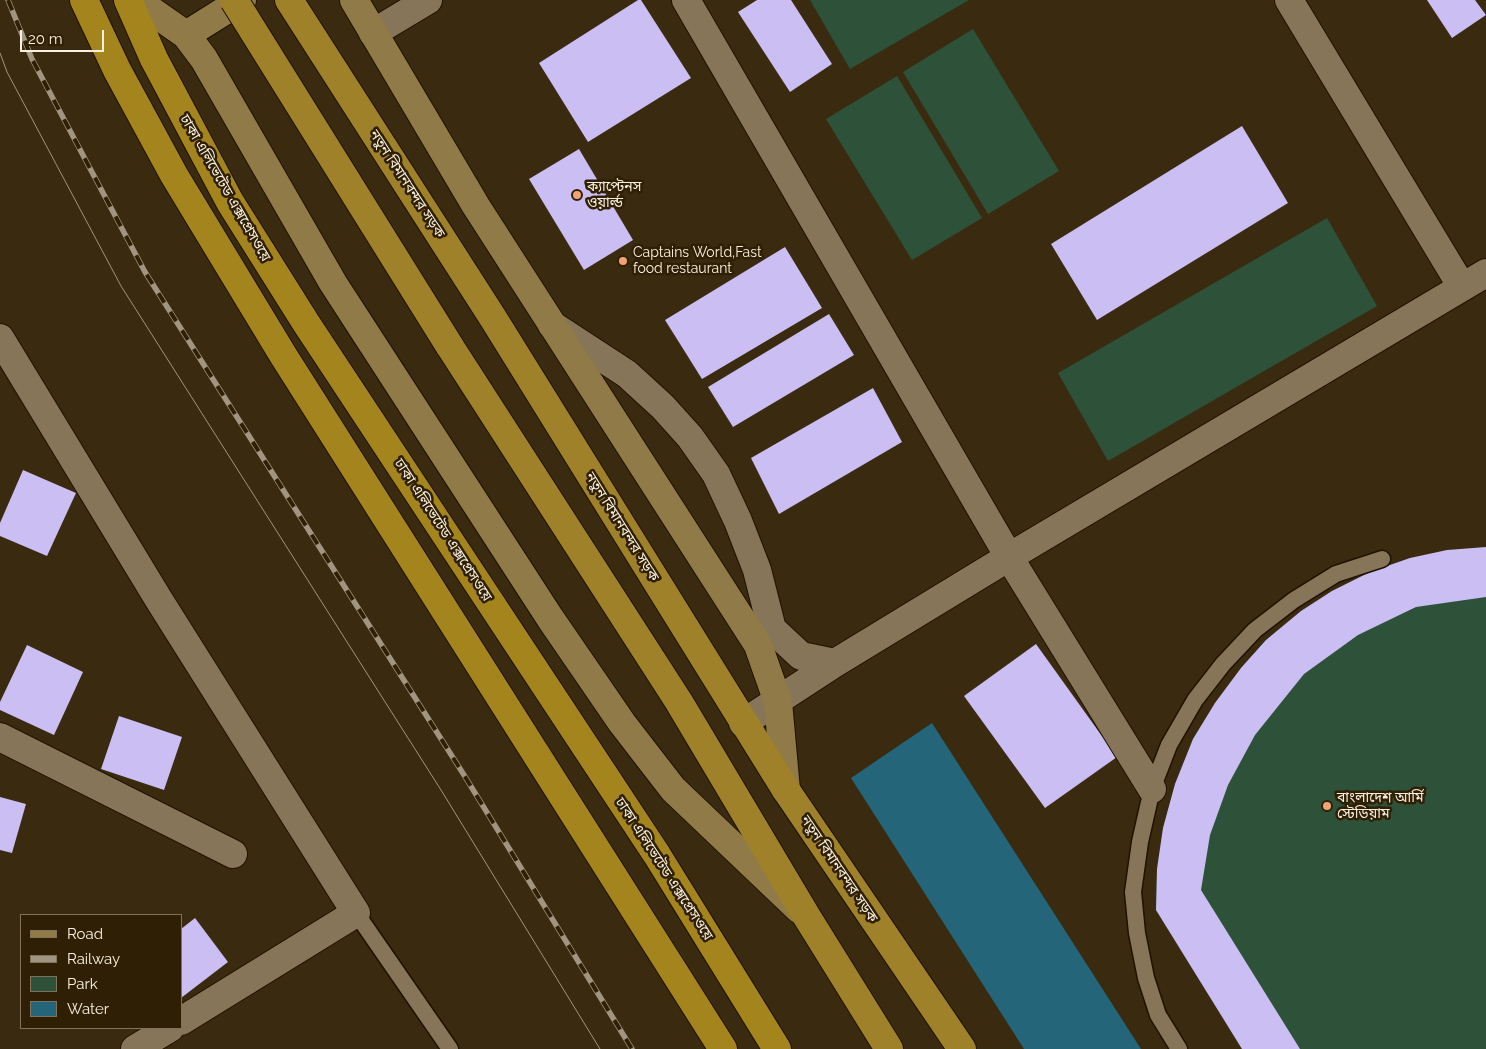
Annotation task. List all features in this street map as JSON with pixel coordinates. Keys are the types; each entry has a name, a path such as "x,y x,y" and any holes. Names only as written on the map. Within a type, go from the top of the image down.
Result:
{"highway":[{"path":"84,0 118,70 174,176 283,355 723,1049"},
{"name":"ঢাকা এলিভেটেড এক্সপ্রেসওয়ে","path":"128,0 154,59 230,202 306,323 656,855 777,1049"},
{"path":"234,0 449,345 679,702 807,917 890,1049"},
{"name":"নতুন বিমানবন্দর সড়ক","path":"289,0 493,318 786,790 962,1049"}],"main road":[{"path":"136,0 186,35 204,60 333,283 550,618 622,723 673,789 807,917"},
{"path":"186,35 242,0"},
{"path":"354,0 476,206 758,645 778,702 786,790"}],"street":[{"path":"373,33 428,0"},
{"path":"686,0 1009,558 1152,789"},
{"path":"1289,0 1462,288"},
{"path":"744,724 835,663 1486,273"},
{"path":"552,325 627,374 663,407 690,437 716,474 738,520 757,570 772,629 778,702"},
{"path":"0,338 159,600 356,913 182,1020"},
{"path":"772,629 801,656 835,663"},
{"path":"0,738 233,854"},
{"path":"135,1049 168,1029"}],"lane":[{"path":"1179,1049 1158,1015 1146,978 1137,933 1133,892 1140,842 1152,789 1169,745 1195,700 1223,664 1255,630 1294,600 1336,574 1382,558"},
{"path":"356,913 450,1049"}],"green space":[{"path":"810,0 969,0 850,69"},
{"path":"973,29 1059,171 988,214 903,72"},
{"path":"897,76 982,218 912,260 826,119"},
{"path":"1327,218 1377,306 1108,461 1058,373"},
{"name":"বাংলাদেশ আর্মি স্টেডিয়াম","path":"1486,547 1486,1049 1242,1049 1156,910 1157,869 1163,828 1175,784 1193,739 1215,703 1241,668 1266,640 1301,611 1332,591 1370,572 1410,558"}],"water":[{"path":"932,723 1141,1049 1024,1049 851,778"}],"building":[{"path":"638,0 641,0 691,78 588,142 539,63"},
{"path":"757,0 791,0 832,64 790,92 738,12"},
{"path":"1427,0 1475,0 1486,15 1452,38"},
{"path":"1242,126 1288,203 1097,320 1051,244"},
{"path":"579,149 633,240 584,270 529,179"},
{"path":"785,247 822,308 702,379 665,320"},
{"path":"829,314 854,355 733,427 708,387"},
{"path":"873,388 902,442 779,514 751,458"},
{"path":"23,470 76,493 47,556 0,536 0,523"},
{"path":"1486,547 1486,597 1416,607 1358,635 1304,674 1255,735 1228,785 1210,835 1201,890 1300,1049 1242,1049 1156,910 1157,869 1163,828 1175,784 1193,739 1215,703 1241,668 1266,640 1301,611 1332,591 1370,572 1410,558 1447,550"},
{"path":"1036,644 1117,757 1045,808 964,696"},
{"path":"27,645 83,672 54,735 0,710 0,702"},
{"path":"119,716 182,737 164,790 101,769"},
{"path":"0,797 26,804 12,853 0,850"},
{"path":"195,918 228,962 182,997 182,928"}],"tram line":[{"path":"0,53 7,72 121,286 441,790 600,1049"}],"railway":[{"path":"8,0 32,59 145,272 464,775 632,1049"}],"place":[{"name":"ক্যাপ্টেনস ওয়ার্ল্ড","path":"577,195"},
{"name":"Captains World,Fast food restaurant","path":"623,261"},
{"name":"বাংলাদেশ আর্মি স্টেডিয়াম","path":"1327,806"}]}
